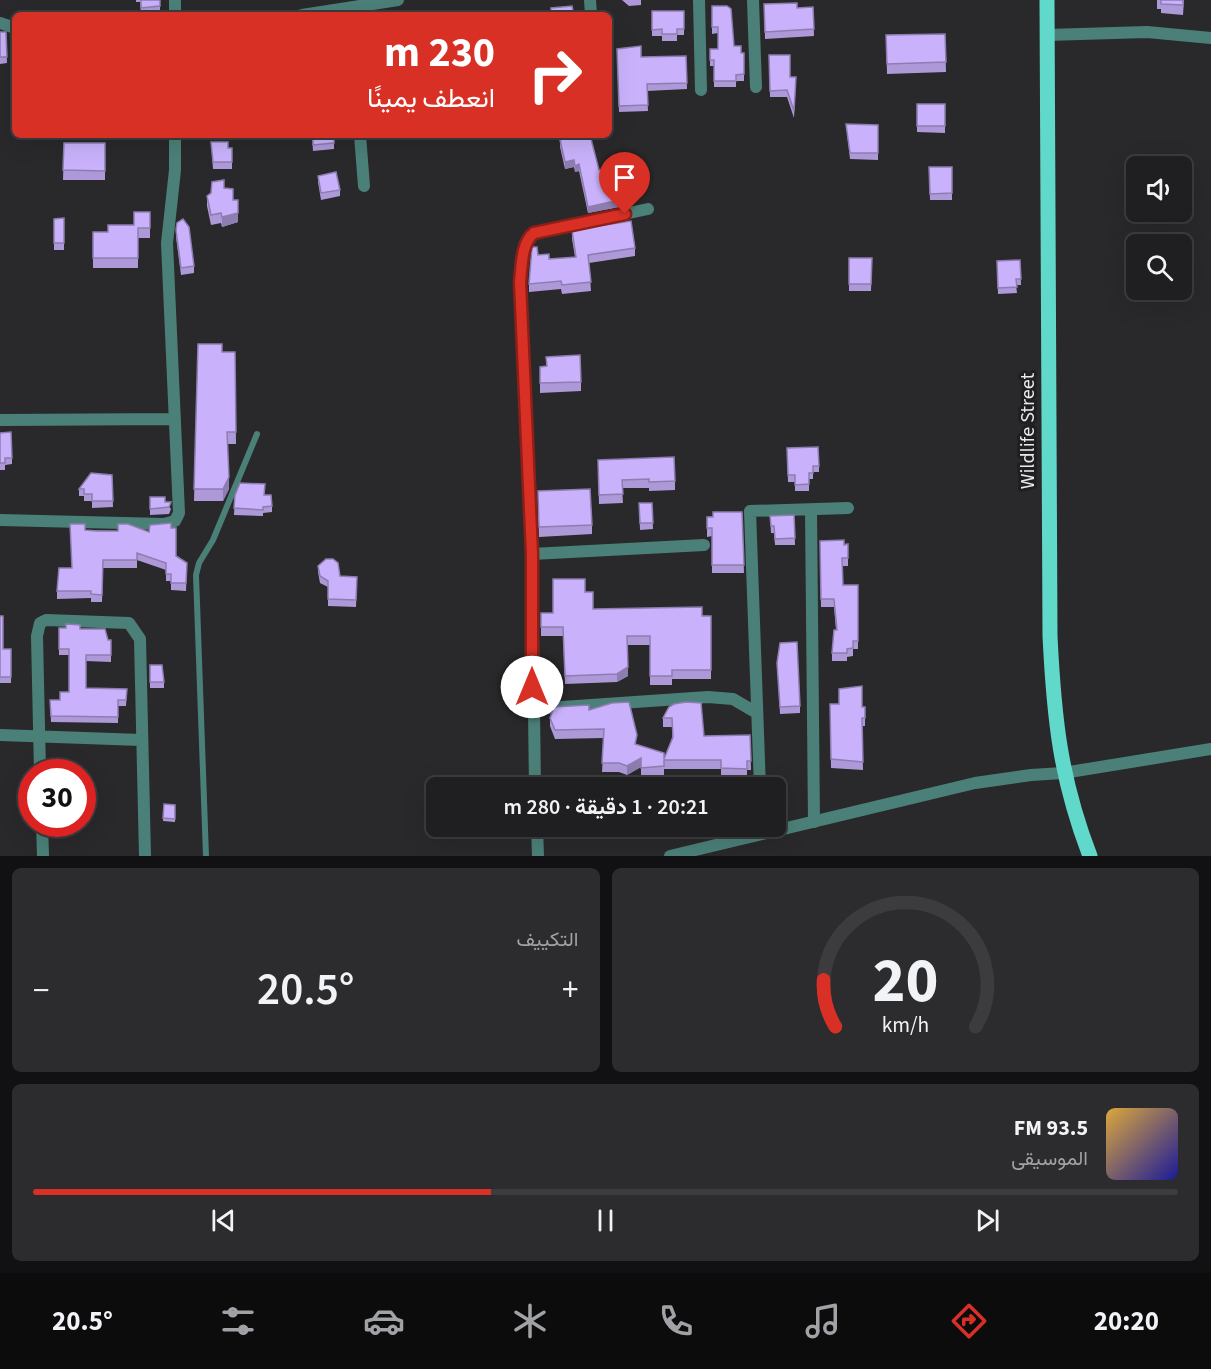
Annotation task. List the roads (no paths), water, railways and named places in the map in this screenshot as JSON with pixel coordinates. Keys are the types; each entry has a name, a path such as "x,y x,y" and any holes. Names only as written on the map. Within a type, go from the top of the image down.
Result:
{"main road":[{"name":"Wildlife Street","path":"1047,0 1050,636 1054,711 1063,773 1090,856"}],"street":[{"path":"351,12 398,0"},
{"path":"699,0 701,90"},
{"path":"753,0 756,87"},
{"path":"1047,35 1147,32 1211,38"},
{"path":"0,520 164,524 176,521 179,513 167,243 176,170 176,138"},
{"path":"360,138 364,186"},
{"path":"535,777 532,554 520,282 528,240 534,233 648,209"},
{"path":"0,420 175,419"},
{"path":"759,777 750,511 848,508"},
{"path":"811,510 814,822"},
{"path":"532,554 704,545"},
{"path":"39,759 37,636 40,623 46,620 123,621 135,629 140,639 145,856"},
{"path":"533,709 708,697 733,699 756,713"},
{"path":"0,735 141,740"},
{"path":"786,826 814,822 975,783 1063,773 1211,749"},
{"path":"42,837 43,856"},
{"path":"537,837 538,856"},
{"path":"670,856 737,837"}],"lane":[{"path":"206,856 196,575 199,563 213,540 257,434"}]}
